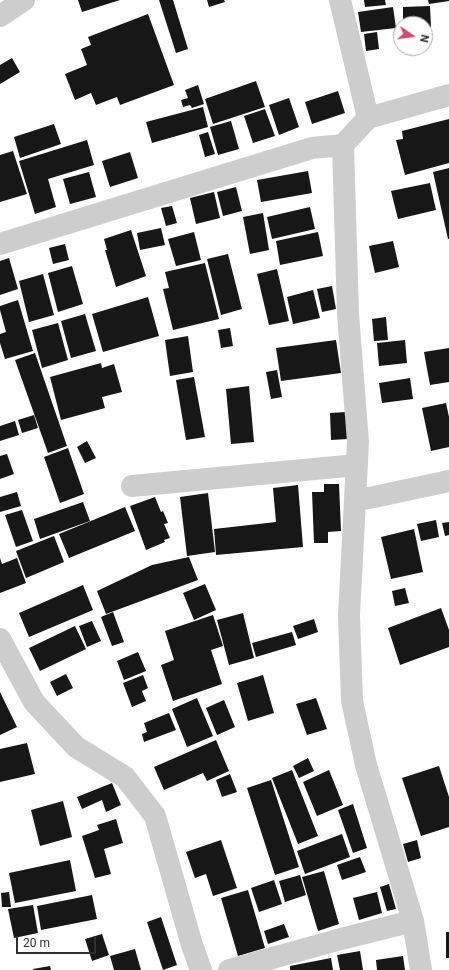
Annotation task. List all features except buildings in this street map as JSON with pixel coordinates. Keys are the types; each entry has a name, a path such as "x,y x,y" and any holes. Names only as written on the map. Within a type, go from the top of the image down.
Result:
{"street":[{"path":"0,16 24,0"},
{"path":"340,0 368,118"},
{"path":"0,244 312,148 343,145 368,118 449,95"},
{"path":"343,145 348,314 358,442 349,616 352,701 366,765 413,921 421,970"},
{"path":"132,486 357,465"},
{"path":"355,501 449,481"},
{"path":"0,639 34,702 76,747 125,777 155,816 192,945 201,970"},
{"path":"229,970 413,921"}]}
